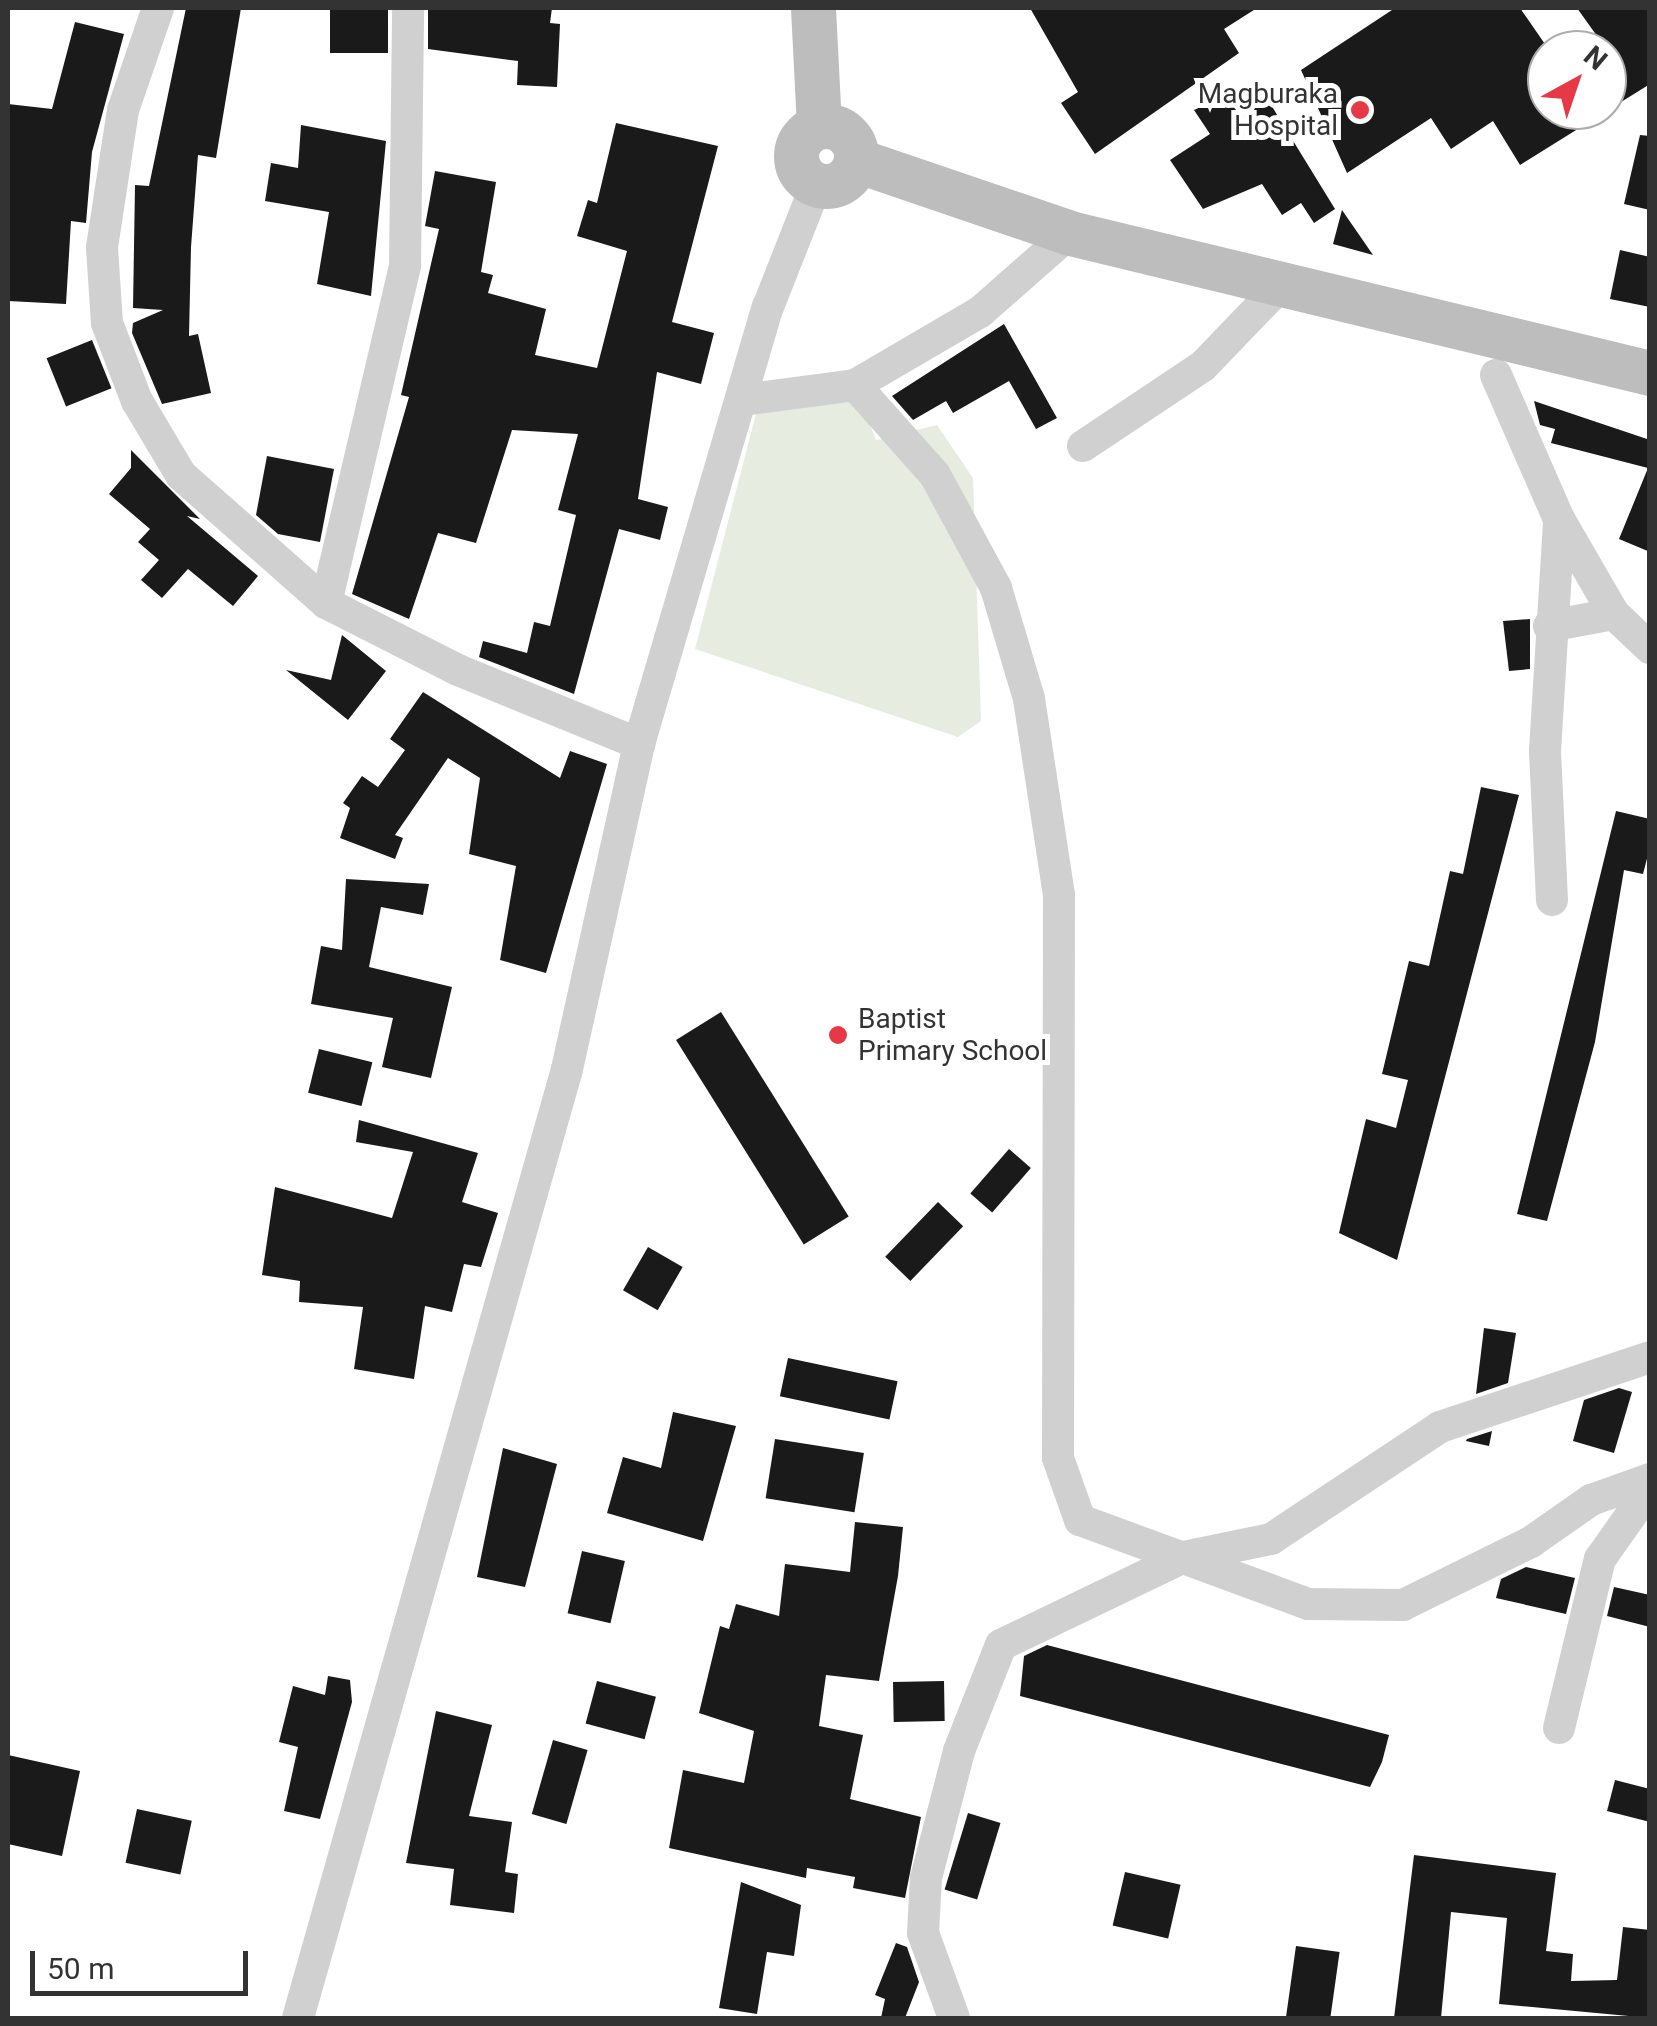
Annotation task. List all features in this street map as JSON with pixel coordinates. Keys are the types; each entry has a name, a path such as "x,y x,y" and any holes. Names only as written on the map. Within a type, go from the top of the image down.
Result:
{"street":[{"path":"158,8 108,178 107,323 137,401 181,475 326,602 458,670 639,744"},
{"path":"326,602 405,264 408,8"},
{"path":"813,8 820,126"},
{"path":"298,2018 567,1068 639,744 743,400 814,190 796,156 803,135 820,126 846,132 856,160 846,178 814,190"},
{"path":"856,160 1070,232 1650,374"},
{"path":"743,400 855,385 980,312 1070,232"},
{"path":"1083,446 1203,366 1283,283"},
{"path":"1496,375 1559,519 1614,614 1650,648"},
{"path":"855,385 944,491 996,588 1028,699 1060,894 1058,1458 1080,1520 1308,1604 1403,1605 1531,1542 1592,1500 1650,1479"},
{"path":"1552,900 1550,626 1559,519"},
{"path":"1550,626 1614,614"},
{"path":"954,2018 923,1933 926,1878 959,1751 1001,1645 1184,1557 1271,1539 1440,1427 1650,1357"},
{"path":"1559,1728 1600,1558 1650,1488"}],"shaded area":[{"path":"861,401 876,440 937,425 973,478 981,721 958,737 695,649 757,410"}],"building":[{"path":"186,8 241,8 216,158 198,155 189,336 198,334 211,393 162,404 132,333 133,323 163,310 133,308 135,185 149,186"},
{"path":"330,8 388,8 388,53 330,53"},
{"path":"428,8 552,8 550,23 560,24 557,87 517,85 518,61 428,49"},
{"path":"1030,8 1257,8 1224,29 1239,53 1095,154 1061,103 1078,92"},
{"path":"1395,8 1520,8 1535,30 1527,30 1527,130 1576,130 1520,165 1493,121 1451,149 1431,118 1347,173 1301,70"},
{"path":"1577,8 1650,8 1650,84 1627,98 1627,30 1593,30"},
{"path":"75,22 124,34 92,152 86,223 71,221 66,304 8,301 8,104 52,109"},
{"path":"1257,82 1335,209 1314,223 1301,203 1282,215 1262,184 1203,209 1170,160 1210,134 1194,110"},
{"path":"616,123 718,146 672,322 714,333 701,384 657,372 638,499 668,507 660,540 619,529 574,694 479,657 483,641 527,653 534,622 550,626 576,515 558,510 578,434 512,430 476,543 438,533 409,619 352,594 409,397 401,395 439,229 425,226 435,171 496,182 481,272 493,275 488,293 546,309 535,355 597,368 627,251 577,236 588,200 597,203"},
{"path":"301,125 386,141 371,296 317,284 329,212 265,201 271,163 298,168"},
{"path":"1640,135 1650,136 1650,210 1624,204"},
{"path":"1342,210 1373,255 1333,244"},
{"path":"1620,250 1650,257 1650,307 1610,299"},
{"path":"1004,324 1057,418 1036,429 1009,381 953,413 946,401 913,420 892,396"},
{"path":"92,340 111,388 66,407 47,358"},
{"path":"1534,401 1650,440 1650,552 1619,539 1648,468 1551,443 1555,429 1540,425"},
{"path":"131,450 200,519 187,516 258,576 233,606 188,569 162,598 141,580 159,560 138,542 150,529 109,494 131,468"},
{"path":"267,456 334,469 320,542 278,534 256,515"},
{"path":"1530,619 1530,669 1509,671 1503,621"},
{"path":"342,635 386,671 348,720 286,670 331,680"},
{"path":"423,692 560,778 570,751 607,764 546,973 500,960 516,866 469,854 480,778 448,758 395,835 403,838 395,859 340,838 350,808 343,803 362,776 378,787 405,750 390,739"},
{"path":"1481,787 1519,795 1397,1260 1339,1233 1366,1119 1396,1128 1408,1080 1382,1074 1409,961 1429,966 1450,871 1463,874"},
{"path":"1616,811 1650,819 1650,847 1643,874 1624,870 1595,1042 1547,1221 1517,1214"},
{"path":"346,879 429,884 423,915 381,907 369,967 452,987 431,1078 382,1067 393,1018 311,1004 321,946 342,950"},
{"path":"721,1012 849,1216 804,1244 676,1040"},
{"path":"319,1049 372,1062 361,1106 308,1093"},
{"path":"359,1120 478,1153 462,1202 498,1213 481,1267 464,1264 452,1312 425,1306 414,1379 354,1369 363,1307 299,1302 300,1281 262,1275 275,1187 392,1218 413,1152 356,1142"},
{"path":"1009,1149 1031,1168 992,1213 970,1194"},
{"path":"938,1202 963,1226 910,1281 885,1257"},
{"path":"648,1247 683,1267 658,1310 623,1290"},
{"path":"1484,1328 1516,1333 1508,1383 1476,1394"},
{"path":"788,1358 898,1381 889,1419 780,1396"},
{"path":"1619,1388 1632,1392 1614,1453 1573,1441 1584,1400"},
{"path":"673,1412 736,1426 703,1541 607,1513 623,1457 661,1468"},
{"path":"1492,1431 1489,1446 1466,1441 1467,1439"},
{"path":"775,1439 864,1453 855,1512 766,1498"},
{"path":"503,1448 557,1464 525,1587 477,1577"},
{"path":"855,1522 903,1527 898,1576 879,1681 826,1675 819,1726 863,1735 850,1799 921,1817 905,1898 853,1888 855,1877 807,1868 806,1878 669,1848 683,1770 744,1783 754,1731 699,1713 720,1626 729,1629 736,1604 779,1616 785,1564 850,1572"},
{"path":"582,1551 625,1561 610,1623 568,1613"},
{"path":"1526,1567 1575,1578 1566,1614 1496,1598 1501,1579"},
{"path":"1614,1587 1650,1595 1650,1627 1607,1616"},
{"path":"1047,1645 1389,1735 1382,1762 1370,1787 1020,1696 1024,1656"},
{"path":"328,1676 350,1680 352,1702 320,1819 284,1811 298,1747 279,1742 293,1686 325,1695"},
{"path":"597,1681 656,1697 645,1739 586,1724"},
{"path":"944,1681 945,1721 894,1722 893,1682"},
{"path":"436,1711 492,1725 469,1816 512,1822 505,1872 518,1874 514,1913 450,1905 454,1869 406,1863"},
{"path":"553,1740 588,1750 566,1824 532,1814"},
{"path":"8,1755 80,1771 62,1856 8,1844"},
{"path":"1615,1780 1650,1789 1650,1822 1607,1811"},
{"path":"137,1809 192,1821 180,1874 126,1863"},
{"path":"968,1813 1001,1823 977,1899 945,1890"},
{"path":"1414,1855 1556,1873 1546,1951 1573,1954 1571,1981 1617,1980 1623,1927 1650,1930 1650,2018 1499,2004 1507,1918 1451,1912 1441,2018 1394,2018"},
{"path":"1125,1872 1181,1885 1168,1938 1113,1926"},
{"path":"741,1882 801,1905 794,1956 767,1952 757,2014 719,2008"},
{"path":"896,1943 907,1947 919,1982 905,2018 881,2018 885,1999 875,1995"},
{"path":"1296,1946 1340,1952 1330,2018 1286,2018"}],"place":[{"name":"Magburaka Hospital","path":"1360,110"},
{"name":"Baptist Primary School","path":"838,1035"}]}
